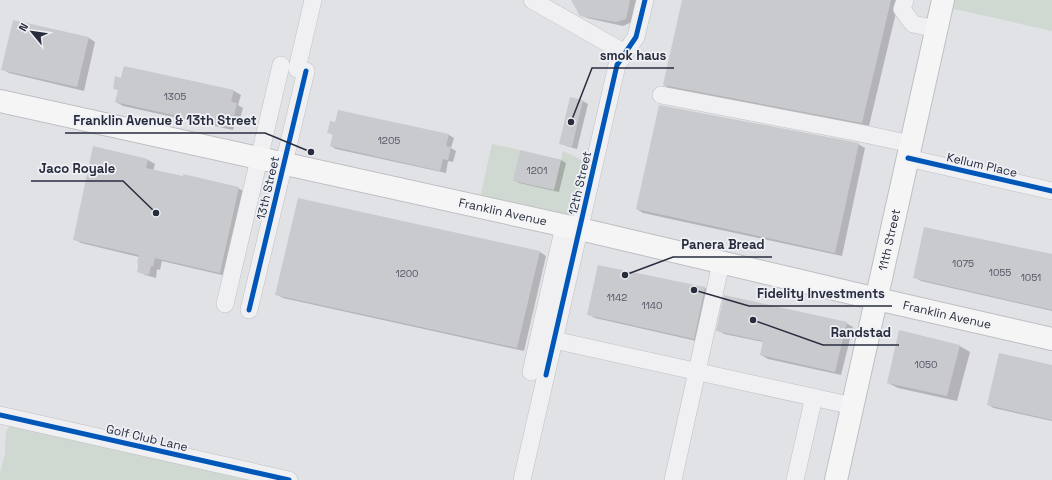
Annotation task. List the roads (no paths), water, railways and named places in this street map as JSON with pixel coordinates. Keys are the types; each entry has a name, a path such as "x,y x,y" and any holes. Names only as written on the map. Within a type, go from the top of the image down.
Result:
{"main road":[{"name":"11th Street","path":"836,480 943,0"},
{"name":"Franklin Avenue","path":"0,101 572,228 1052,339"}],"street":[{"name":"13th Street","path":"249,310 283,165 295,68 313,0"},
{"path":"532,0 625,53"},
{"name":"12th Street","path":"538,374 572,228 617,65 636,37 645,0"},
{"path":"905,0 902,9 913,24 936,29"},
{"path":"225,304 258,159 295,68"},
{"name":"Kellum Place","path":"661,95 860,133 909,151 1052,191"},
{"name":"12th Street","path":"538,374 554,340 572,228"},
{"path":"673,480 721,263"},
{"path":"554,340 853,406"},
{"path":"522,480 538,374"},
{"path":"795,480 814,397"},
{"name":"Golf Club Lane","path":"0,415 289,480"}],"place":[{"name":"smok haus","path":"571,122"},
{"name":"Franklin Avenue & 13th Street","path":"311,152"},
{"name":"Jaco Royale","path":"156,213"},
{"name":"Panera Bread","path":"625,275"},
{"name":"Fidelity Investments","path":"694,290"},
{"name":"Randstad","path":"753,320"}]}
